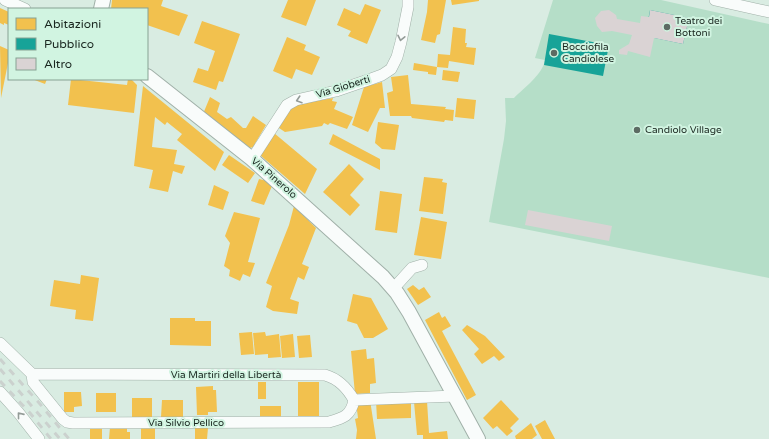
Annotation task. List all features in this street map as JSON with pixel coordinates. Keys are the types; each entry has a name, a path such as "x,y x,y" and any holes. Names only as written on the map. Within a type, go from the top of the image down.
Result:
{"main road":[{"name":"Via Pinerolo","path":"148,77 252,159 383,277 409,312 478,439"}],"street":[{"path":"5,0 23,8"},
{"name":"Via Gioberti","path":"252,159 288,105 296,100 336,91 371,79 382,75 391,69 397,57 401,42 408,0"},
{"path":"715,0 769,12"},
{"path":"393,289 412,268 422,266"},
{"path":"0,343 32,374"},
{"name":"Via Silvio Pellico","path":"32,374 33,382 63,419 67,422 74,423 329,422 349,413 353,408 354,400"},
{"name":"Via Martiri della Libertà","path":"32,374 325,375 339,382 348,390 354,400"},
{"path":"0,392 39,439"},
{"path":"354,400 455,396"}],"green space":[{"name":"Candiolo Village","path":"553,0 661,0 769,24 769,278 489,222 504,139 506,121 505,98 514,98 537,76 544,65 545,60 535,58"}],"building: Abitazioni":[{"path":"112,0 163,0 161,6 188,15 179,36 148,25 148,8 111,8"},
{"path":"288,0 316,0 306,26 281,17"},
{"path":"428,0 446,0 440,34 437,35 435,43 421,40"},
{"path":"451,0 479,0 479,1 452,5"},
{"path":"365,4 381,10 367,44 348,36 351,31 337,25 344,8 360,15"},
{"path":"0,8 8,12 8,25 0,23"},
{"path":"202,21 240,34 223,82 219,81 216,90 193,82 198,68 208,71 215,51 194,43"},
{"path":"453,27 466,29 466,47 476,48 474,65 449,61 448,68 437,67 438,54 450,55"},
{"path":"287,37 306,45 304,50 320,57 312,75 296,69 292,79 273,71"},
{"path":"0,46 8,50 8,63 1,98"},
{"path":"414,63 437,67 436,75 428,74 428,72 413,70"},
{"path":"443,70 460,72 458,82 442,80"},
{"path":"408,75 411,104 446,107 445,109 454,110 453,121 445,120 444,122 412,118 411,116 390,116 387,93 393,91 391,77"},
{"path":"35,80 47,80 45,84"},
{"path":"71,80 127,85 128,80 132,80 137,85 134,113 68,105"},
{"path":"382,82 385,108 380,108 368,132 352,125 364,87"},
{"path":"143,86 224,152 215,171 177,140 182,134 167,122 165,125 155,117 152,147 177,150 174,164 185,166 182,174 173,171 168,192 149,188 153,170 134,166"},
{"path":"210,97 220,103 217,112 227,119 231,117 243,128 246,128 253,116 266,125 253,147 247,149 203,114"},
{"path":"333,98 332,101 337,102 334,109 353,117 347,129 330,123 328,125 324,123 322,126 285,132 276,126 288,106"},
{"path":"457,98 476,100 474,119 455,117"},
{"path":"378,122 399,125 395,150 382,149 375,143"},
{"path":"274,133 317,169 305,194 260,155"},
{"path":"333,134 380,159 380,170 329,144"},
{"path":"229,155 255,173 248,183 222,165"},
{"path":"349,164 364,179 350,195 360,205 350,216 323,192"},
{"path":"424,177 443,179 442,182 447,183 443,214 419,211"},
{"path":"259,179 267,181 272,186 264,205 251,201"},
{"path":"214,185 229,192 223,210 208,205"},
{"path":"380,191 402,194 397,233 375,230"},
{"path":"294,206 316,228 302,264 309,267 304,280 298,277 290,299 299,302 297,314 273,311 266,307 272,286 266,283 289,225"},
{"path":"234,212 260,218 248,262 255,263 250,277 243,274 240,281 229,276 230,270 224,266 230,243 225,236"},
{"path":"421,217 447,222 441,259 414,255"},
{"path":"81,275 99,278 93,321 75,319 76,310 50,306 54,280 80,284"},
{"path":"413,285 419,290 424,287 431,297 418,305 407,289"},
{"path":"353,294 371,298 388,329 373,338 364,338 357,324 347,321"},
{"path":"439,312 442,318 445,316 451,326 442,331 476,395 467,400 425,320"},
{"path":"170,318 195,318 195,321 211,321 211,346 170,345"},
{"path":"467,325 485,336 505,357 499,361 494,356 482,364 474,354 479,349 462,330"},
{"path":"252,332 254,354 241,355 239,333"},
{"path":"265,332 266,336 279,334 281,357 268,358 268,354 255,355 253,333"},
{"path":"293,334 295,357 282,358 280,336"},
{"path":"310,335 312,357 299,358 297,336"},
{"path":"366,349 367,359 374,358 376,383 370,384 370,393 355,394 351,351"},
{"path":"258,382 266,382 266,399 258,399"},
{"path":"298,382 319,382 319,416 298,416"},
{"path":"213,386 213,390 216,390 217,412 208,412 208,415 197,415 196,387"},
{"path":"64,392 81,392 82,406 74,407 74,412 64,412"},
{"path":"96,393 116,393 116,412 96,412"},
{"path":"132,398 152,398 152,417 132,417"},
{"path":"162,400 183,400 183,417 161,417"},
{"path":"370,400 376,439 356,439 357,430 355,419 358,418 356,402"},
{"path":"411,400 411,418 377,419 376,401"},
{"path":"501,400 519,419 510,428 513,431 507,436 497,426 493,429 483,418"},
{"path":"427,401 429,433 447,431 448,439 423,439 423,435 417,435 414,402"},
{"path":"260,406 281,406 281,418 260,418"},
{"path":"545,420 555,439 542,439 535,426"},
{"path":"531,423 537,435 532,439 516,439 515,436"},
{"path":"90,427 102,427 102,439 90,439"},
{"path":"110,427 127,427 127,432 130,432 130,439 109,439"},
{"path":"141,428 155,428 155,439 141,439"},
{"path":"195,428 208,428 207,439 195,439"}],"building: Pubblico":[{"name":"Teatro dei Bottoni","path":"650,10 689,18 683,44 645,36"},
{"path":"549,34 609,45 603,76 544,65"}],"building: Altro":[{"path":"609,10 616,15 617,19 640,23 641,16 649,17 650,10 689,18 683,44 654,38 650,57 628,51 627,55 619,54 619,50 629,44 632,35 612,31 602,32 597,26 595,18 601,11"},
{"path":"528,210 612,226 609,241 525,225"}],"railway":[{"path":"0,359 69,439"},
{"path":"0,369 60,439"},
{"path":"0,381 30,413 51,439"}],"place":[{"name":"Teatro dei Bottoni","path":"667,27"},
{"name":"Bocciofila Candiolese","path":"554,53"},
{"name":"Candiolo Village","path":"637,130"}]}
